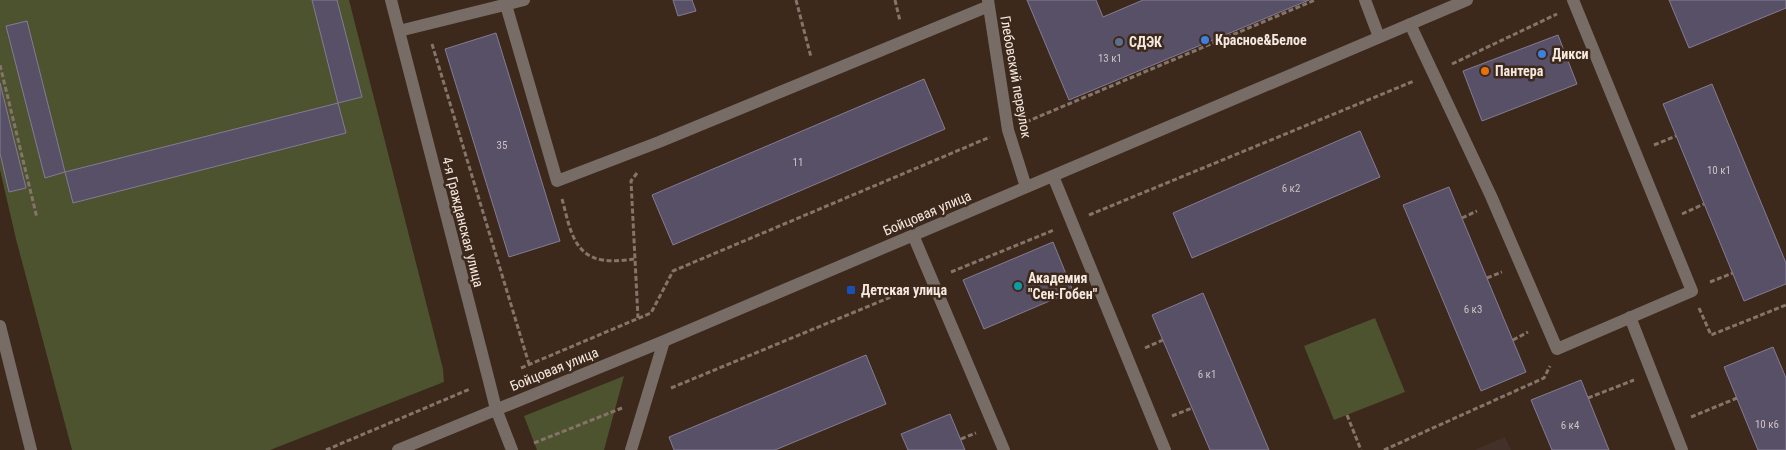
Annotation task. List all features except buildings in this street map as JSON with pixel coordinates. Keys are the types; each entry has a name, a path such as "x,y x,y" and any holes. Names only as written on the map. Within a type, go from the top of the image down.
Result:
{"street":[{"name":"4-я Гражданская улица","path":"391,0 496,409 512,450"},
{"path":"399,31 524,0"},
{"path":"1364,0 1379,37"},
{"name":"Бойцовая улица","path":"398,450 664,341 1467,0"},
{"path":"506,5 557,181 659,142 817,77 988,3"},
{"name":"Глебовский переулок","path":"988,3 1008,130 1026,187"},
{"path":"1410,24 1491,196 1557,349 1692,291 1574,3"},
{"path":"1053,176 1165,450"},
{"path":"914,234 1004,450"},
{"path":"1630,318 1682,450"},
{"path":"0,326 31,450"},
{"path":"631,450 664,341"}],"path":[{"path":"796,0 817,77"},
{"path":"669,389 1434,72 1574,3"},
{"path":"426,24 529,364"},
{"path":"0,65 38,218"},
{"path":"638,318 632,181 659,142"},
{"path":"557,181 574,242 587,255 603,260 636,259"},
{"path":"521,368 651,313 673,271"},
{"path":"1692,291 1710,335 1786,305"},
{"path":"1384,450 1544,378 1557,349"},
{"path":"1588,398 1652,373"},
{"path":"326,450 474,387"},
{"path":"1672,425 1737,398"},
{"path":"534,443 628,406"},
{"path":"1347,415 1361,450"}],"shaded area":[{"path":"1505,437 1511,450 1474,450"}],"green space":[{"path":"0,0 349,0 443,369 444,382 270,450 72,450 16,239 0,170"},
{"path":"1375,318 1405,392 1334,420 1304,346"},
{"path":"624,376 604,450 537,450 524,416"}],"place":[{"name":"Красное&Белое","path":"1205,40"},
{"name":"СДЭК","path":"1119,42"},
{"name":"Дикси","path":"1542,54"},
{"name":"Пантера","path":"1485,71"},
{"name":"Академия \"Сен-Гобен\"","path":"1018,286"},
{"name":"Детская улица","path":"851,290"}]}
